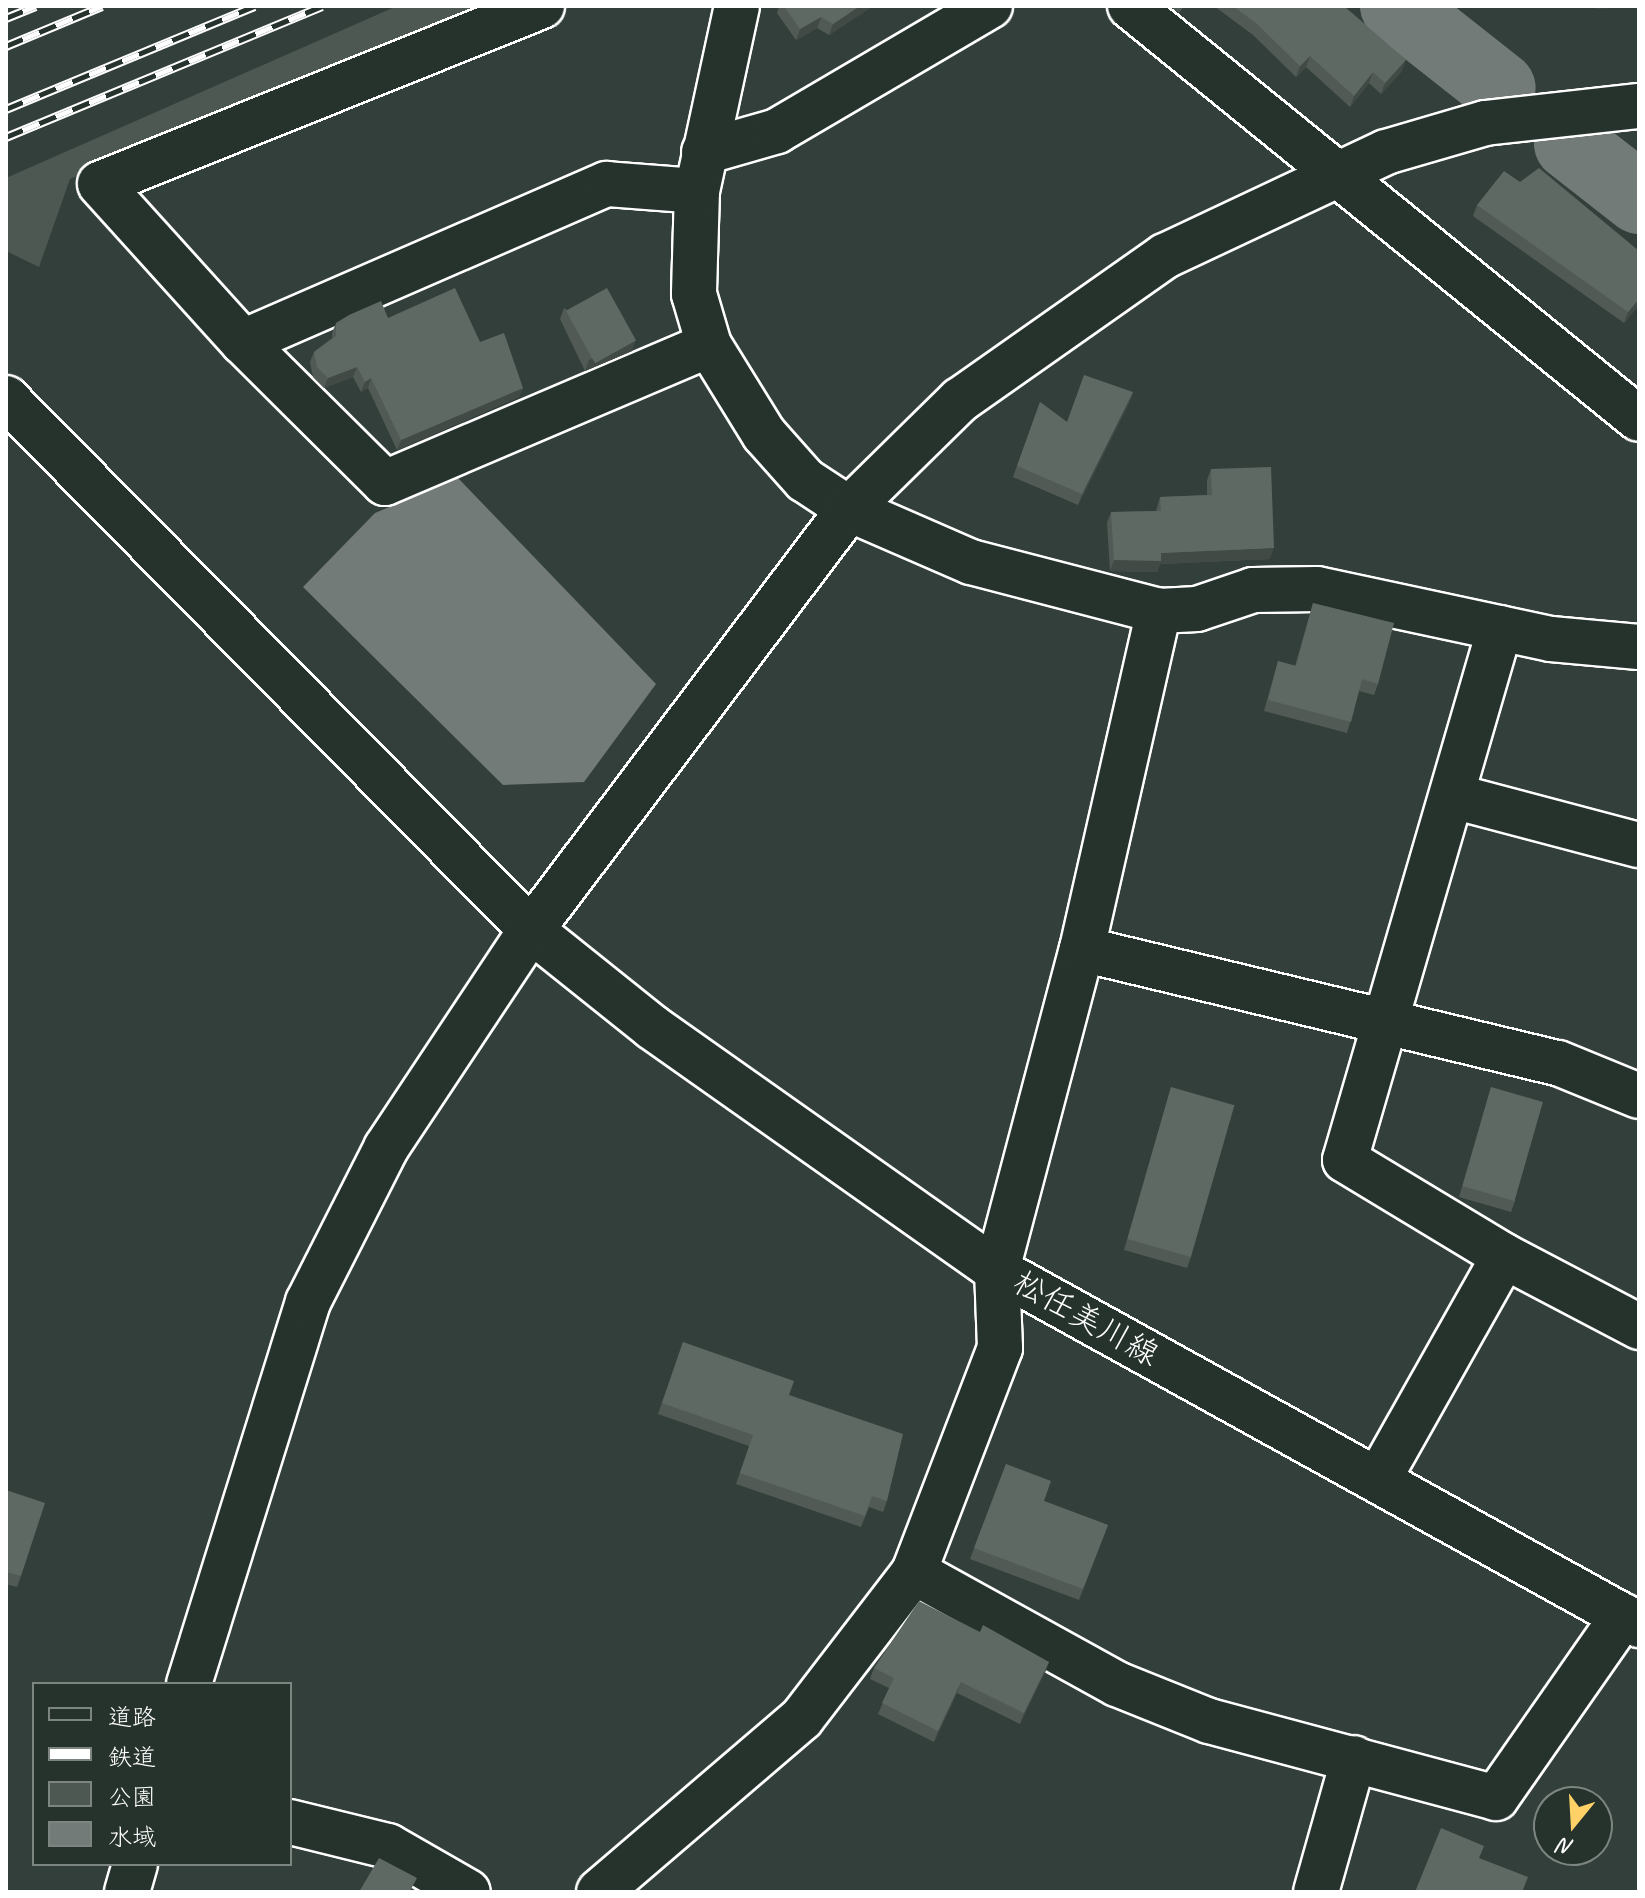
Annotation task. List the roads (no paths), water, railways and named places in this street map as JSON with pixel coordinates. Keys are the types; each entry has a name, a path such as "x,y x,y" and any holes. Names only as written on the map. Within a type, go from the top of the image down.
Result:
{"street":[{"path":"542,6 100,184 243,342 385,483 709,345"},
{"path":"737,6 700,171 694,294 709,345 764,434 805,480 849,509 971,562 1159,611 1197,609 1253,590 1317,589 1500,628 1639,647"},
{"path":"243,342 607,184 700,171 777,131 990,6"},
{"path":"1130,6 1639,419"},
{"path":"190,1682 308,1302 386,1148 531,930 849,509 960,400 1165,256 1386,152 1485,123 1639,106"},
{"path":"6,398 531,930 652,1027 997,1270 1082,949 1159,611"},
{"path":"1500,628 1345,1160 1504,1256 1639,1327"},
{"path":"1453,796 1639,845"},
{"path":"1082,949 1384,1025 1558,1063 1639,1096"},
{"path":"1378,1480 1504,1256"},
{"name":"松任美川線","path":"997,1270 1631,1621"},
{"name":"松任美川線","path":"599,1892 802,1718 914,1572 1000,1348 997,1270"},
{"path":"914,1572 1117,1684 1209,1721 1496,1798 1631,1621"},
{"path":"1316,1892 1354,1758"},
{"path":"292,1822 388,1846 468,1892"},
{"path":"127,1892 134,1866"}],"water":[{"path":"458,478 656,684 584,782 503,785 303,587 375,513"}],"waterway":[{"path":"1396,6 1500,88"},
{"path":"1570,144 1639,198"}],"railway":[{"path":"6,18 36,6"},
{"path":"6,46 102,6"},
{"path":"6,109 255,6"},
{"path":"6,137 322,6"}]}
